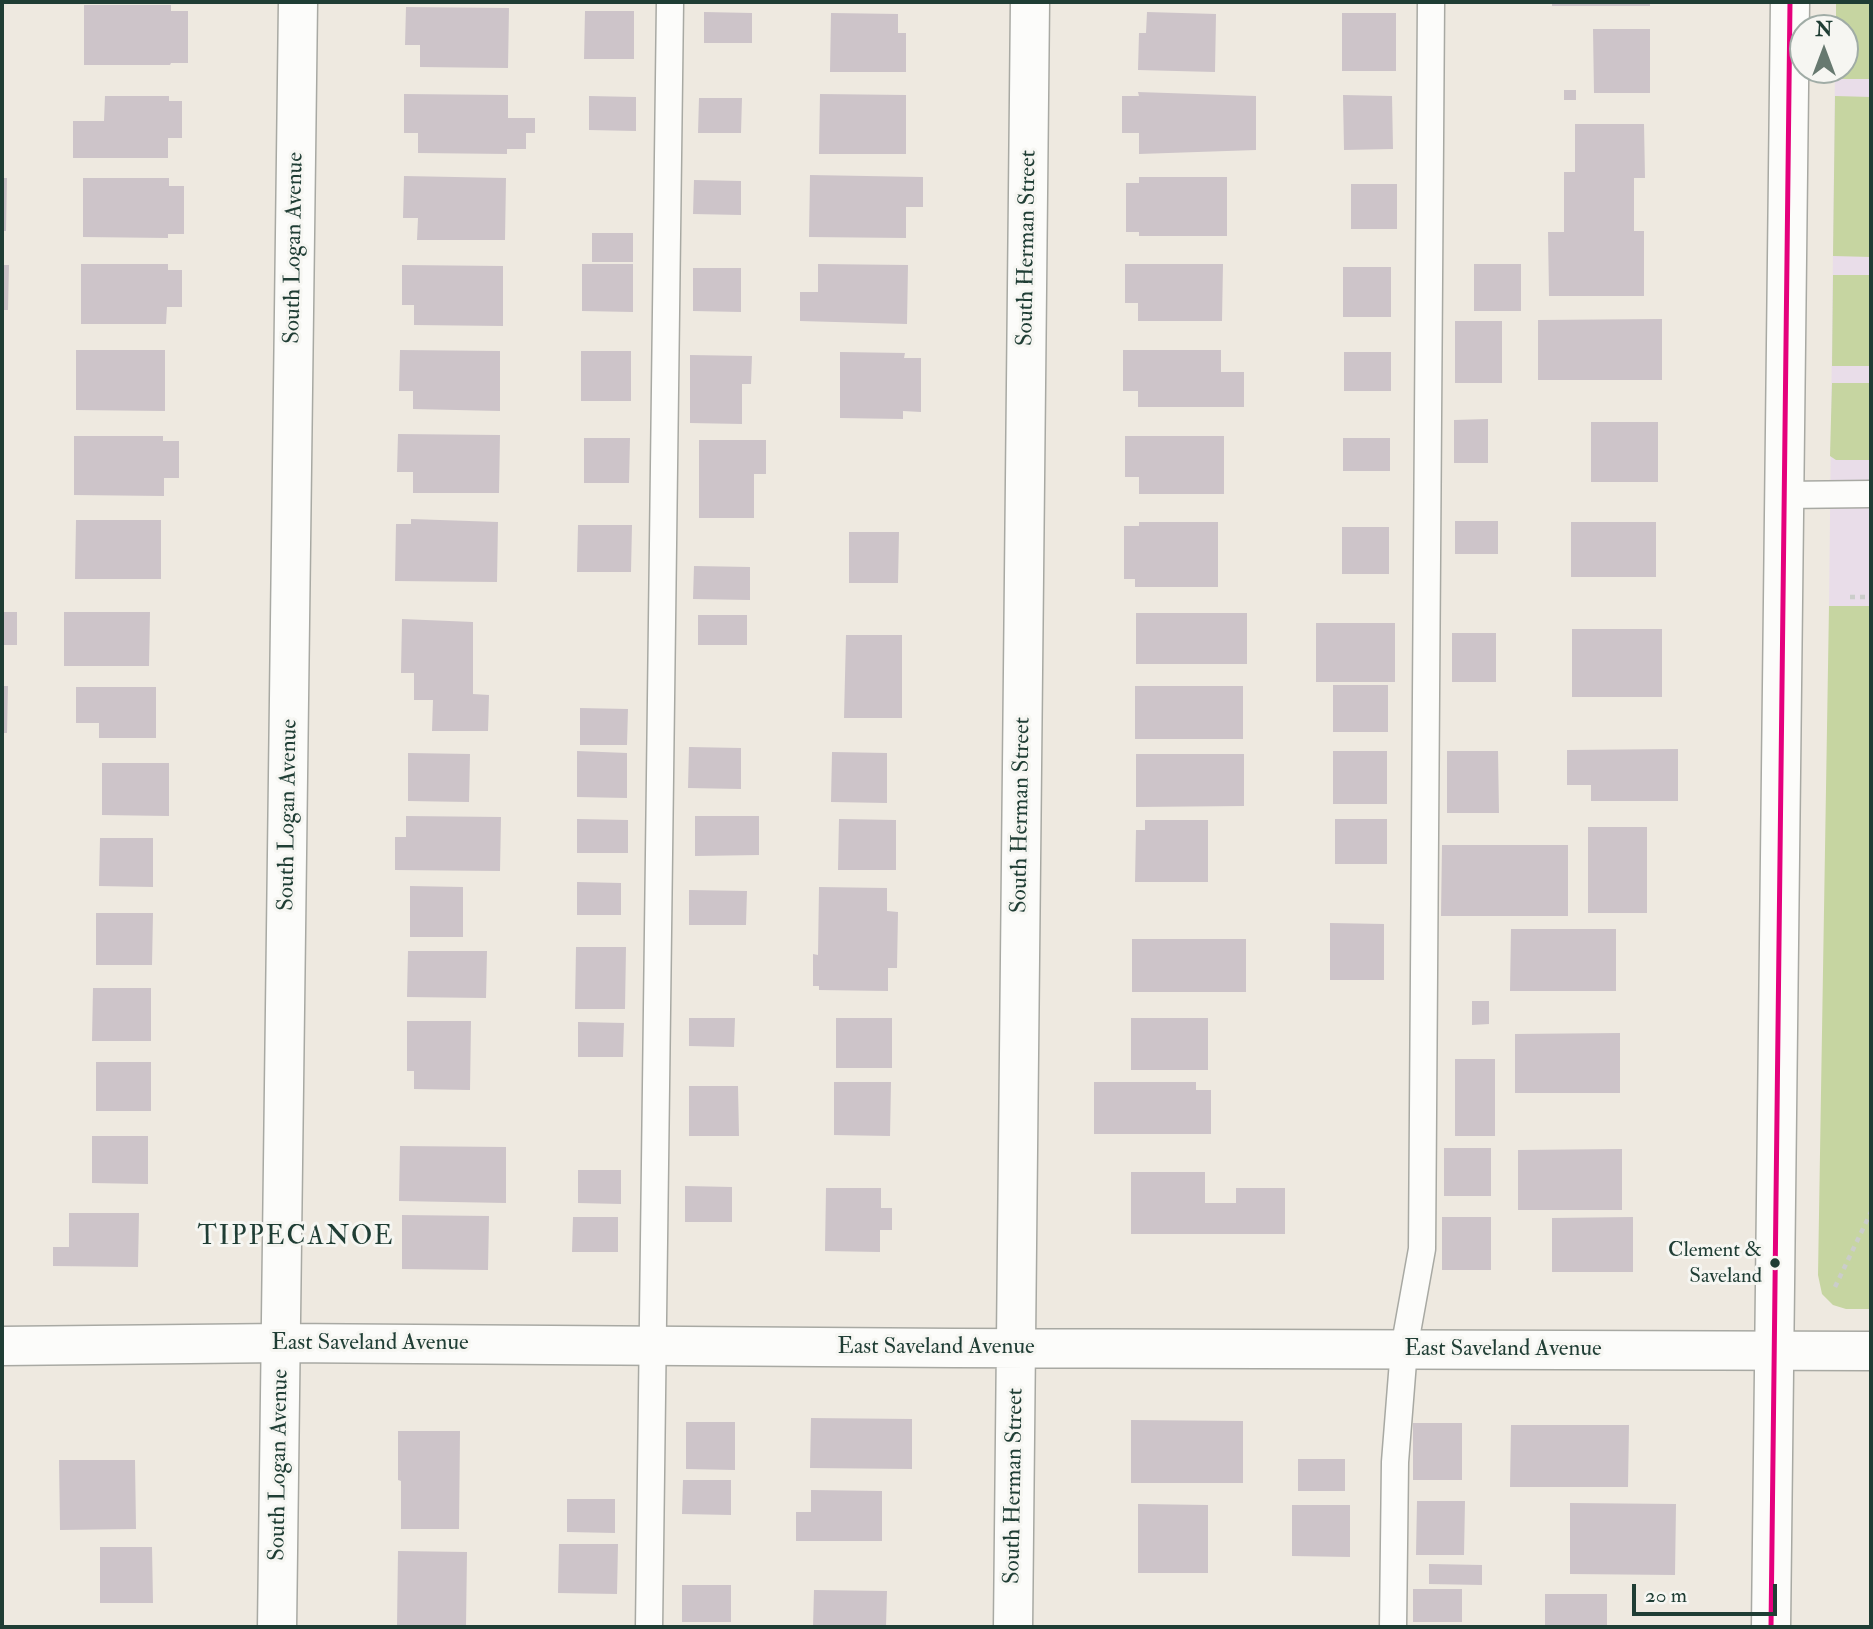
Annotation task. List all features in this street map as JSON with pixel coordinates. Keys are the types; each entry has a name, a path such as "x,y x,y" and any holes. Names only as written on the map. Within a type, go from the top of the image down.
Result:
{"street":[{"name":"South Logan Avenue","path":"277,1627 298,2"},
{"name":"South Herman Street","path":"1013,1627 1031,2"},
{"path":"1771,1627 1790,2"},
{"name":"East Saveland Avenue","path":"2,1346 282,1343 1871,1351"}],"lane":[{"path":"649,1627 670,2"},
{"path":"1393,1627 1395,1462 1404,1349 1422,1249 1431,2"},
{"path":"1783,495 1871,494"}],"path":[{"path":"1850,597 1871,597"},
{"path":"1835,1287 1871,1212"}],"shaded area":[{"path":"1836,2 1871,2 1871,606 1829,606 1835,84 1859,84 1859,14 1836,14"}],"green space":[{"path":"1836,2 1871,2 1871,79 1859,79 1859,14 1836,14"},
{"path":"1835,96 1871,97 1871,257 1833,256"},
{"path":"1833,275 1871,275 1871,366 1832,366"},
{"path":"1832,383 1871,383 1871,460 1836,460 1830,456"},
{"path":"1829,606 1871,606 1871,1309 1846,1309 1833,1305 1822,1294 1818,1275"}],"building":[{"path":"1552,2 1650,2 1650,6 1552,6"},
{"path":"84,5 171,5 171,11 188,11 188,63 84,65"},
{"path":"406,7 509,8 508,68 420,67 420,45 405,45"},
{"path":"585,11 634,11 634,59 584,59"},
{"path":"704,12 752,13 752,43 704,43"},
{"path":"1147,12 1216,14 1215,72 1138,70 1139,33 1146,33"},
{"path":"831,13 898,14 898,33 906,33 906,72 830,72"},
{"path":"1342,13 1396,13 1396,71 1342,71"},
{"path":"1593,29 1650,29 1650,93 1594,93"},
{"path":"1564,90 1576,90 1576,100 1564,100"},
{"path":"1138,92 1256,96 1256,150 1139,154 1139,133 1122,133 1122,96 1139,96"},
{"path":"404,94 508,95 508,118 535,118 535,133 526,133 526,149 507,149 507,154 418,153 418,133 404,133"},
{"path":"820,94 906,95 906,154 819,154"},
{"path":"1343,95 1392,96 1393,149 1344,150"},
{"path":"105,96 169,96 169,101 182,101 182,138 168,138 168,158 73,158 73,121 104,121"},
{"path":"589,96 636,97 636,131 589,130"},
{"path":"699,98 742,98 741,133 698,133"},
{"path":"1575,124 1644,124 1645,178 1634,178 1634,231 1644,231 1644,296 1549,296 1548,232 1564,232 1564,172 1575,172"},
{"path":"810,175 923,177 923,207 906,207 906,238 809,237"},
{"path":"404,176 506,178 505,240 417,240 418,218 403,218"},
{"path":"1139,177 1227,177 1227,236 1139,236 1139,232 1126,232 1126,183 1139,183"},
{"path":"2,178 7,178 6,231 2,231"},
{"path":"83,178 169,178 169,186 184,186 184,234 168,234 168,238 83,237"},
{"path":"694,180 741,181 741,215 693,214"},
{"path":"1351,184 1397,184 1397,229 1351,229"},
{"path":"592,233 633,233 633,262 592,262"},
{"path":"81,264 168,264 168,270 182,270 182,307 167,307 166,324 81,324"},
{"path":"582,264 633,264 633,312 582,311"},
{"path":"818,264 908,265 907,324 800,321 800,292 818,292"},
{"path":"1125,264 1223,264 1222,321 1138,321 1138,303 1125,303"},
{"path":"1474,264 1521,264 1521,311 1474,311"},
{"path":"2,265 9,265 8,310 2,310"},
{"path":"402,265 503,266 503,326 414,325 414,305 402,305"},
{"path":"1343,267 1391,267 1391,317 1343,317"},
{"path":"693,268 741,268 741,312 693,311"},
{"path":"1662,319 1662,380 1538,380 1538,320"},
{"path":"1455,321 1502,321 1502,383 1455,383"},
{"path":"76,350 165,350 165,411 76,410"},
{"path":"400,350 500,351 500,411 413,409 413,391 399,391"},
{"path":"1123,350 1221,350 1221,372 1244,372 1244,407 1138,407 1138,391 1123,391"},
{"path":"581,351 631,351 631,401 581,401"},
{"path":"840,352 905,353 904,358 921,358 921,412 903,411 903,419 840,418"},
{"path":"1344,352 1391,352 1391,391 1344,391"},
{"path":"690,355 752,356 751,384 742,384 742,424 690,423"},
{"path":"1488,419 1488,463 1454,463 1454,420"},
{"path":"1591,422 1658,422 1658,482 1591,482"},
{"path":"398,434 500,435 499,493 413,493 413,472 397,472"},
{"path":"74,436 163,436 163,441 179,441 179,478 164,478 164,496 74,495"},
{"path":"1125,436 1224,436 1224,494 1139,494 1139,477 1125,477"},
{"path":"584,438 630,438 629,483 584,483"},
{"path":"1343,438 1390,438 1390,471 1343,471"},
{"path":"699,440 766,440 766,474 754,474 754,518 699,518"},
{"path":"411,519 498,522 497,582 395,581 396,524 411,524"},
{"path":"76,520 161,520 161,579 75,579"},
{"path":"1455,521 1498,521 1498,554 1455,554"},
{"path":"1139,522 1218,522 1218,587 1135,587 1135,579 1124,579 1124,526 1139,526"},
{"path":"1571,522 1656,522 1656,577 1571,577"},
{"path":"578,525 632,525 631,572 577,572"},
{"path":"1342,527 1389,527 1389,574 1342,574"},
{"path":"849,532 899,532 898,583 849,583"},
{"path":"694,566 750,567 750,600 693,599"},
{"path":"2,612 17,612 17,645 2,645"},
{"path":"64,612 150,612 149,666 64,666"},
{"path":"1136,613 1247,613 1247,664 1136,664"},
{"path":"698,615 747,615 747,645 698,645"},
{"path":"402,619 473,622 473,694 489,695 488,731 432,731 433,700 414,700 414,673 401,673"},
{"path":"1316,623 1395,623 1395,682 1316,682"},
{"path":"1572,629 1662,629 1662,697 1572,697"},
{"path":"1452,633 1496,633 1496,682 1452,682"},
{"path":"846,635 902,635 902,718 844,718"},
{"path":"1333,685 1388,685 1388,732 1333,732"},
{"path":"2,686 8,686 7,733 2,733"},
{"path":"1135,686 1243,686 1243,739 1135,739"},
{"path":"76,687 156,687 156,738 99,738 99,723 76,723"},
{"path":"580,708 628,709 627,745 580,745"},
{"path":"689,747 741,748 741,789 688,788"},
{"path":"1678,749 1678,801 1591,801 1591,785 1567,785 1567,750"},
{"path":"577,751 627,753 627,798 577,797"},
{"path":"1333,751 1387,751 1387,804 1333,804"},
{"path":"1447,751 1498,751 1499,813 1447,813"},
{"path":"832,752 887,753 887,803 831,802"},
{"path":"408,753 470,754 469,802 408,801"},
{"path":"1136,754 1244,754 1244,806 1136,807"},
{"path":"102,763 169,763 169,816 102,815"},
{"path":"406,816 501,817 500,871 395,870 395,837 406,837"},
{"path":"695,816 759,816 759,855 695,856"},
{"path":"577,819 628,820 628,853 577,853"},
{"path":"839,819 896,820 896,870 838,870"},
{"path":"1335,819 1387,819 1387,864 1335,864"},
{"path":"1145,820 1208,820 1208,882 1135,882 1136,830 1145,830"},
{"path":"1588,827 1647,827 1647,913 1588,913"},
{"path":"100,838 153,838 153,887 99,886"},
{"path":"1442,845 1568,845 1568,916 1441,916"},
{"path":"577,882 621,883 621,915 577,915"},
{"path":"410,886 463,887 463,937 410,937"},
{"path":"819,887 887,888 887,911 898,912 897,968 888,968 888,991 819,990 819,986 813,986 813,954 818,955"},
{"path":"689,890 747,891 746,925 689,925"},
{"path":"96,913 153,913 152,965 96,965"},
{"path":"1330,923 1384,924 1384,980 1330,980"},
{"path":"1511,929 1616,929 1616,991 1510,991"},
{"path":"1132,939 1246,939 1246,992 1132,992"},
{"path":"576,947 626,947 625,1009 575,1009"},
{"path":"408,951 487,951 486,998 407,997"},
{"path":"93,988 151,988 151,1041 92,1041"},
{"path":"1472,1001 1489,1001 1489,1024 1472,1025"},
{"path":"689,1018 735,1018 734,1047 689,1046"},
{"path":"836,1018 892,1018 892,1068 836,1068"},
{"path":"1131,1018 1208,1018 1208,1070 1131,1070"},
{"path":"407,1021 471,1021 470,1090 414,1089 414,1071 407,1071"},
{"path":"578,1022 624,1023 623,1057 578,1057"},
{"path":"1620,1033 1620,1093 1515,1093 1515,1034"},
{"path":"1455,1059 1495,1059 1495,1136 1455,1136"},
{"path":"96,1062 151,1062 151,1111 96,1111"},
{"path":"834,1082 891,1082 890,1136 834,1135"},
{"path":"1094,1082 1196,1082 1196,1090 1211,1090 1211,1134 1094,1134"},
{"path":"689,1086 738,1086 739,1136 689,1136"},
{"path":"92,1136 148,1136 148,1184 92,1183"},
{"path":"400,1146 506,1147 506,1203 399,1201"},
{"path":"1444,1148 1491,1148 1491,1196 1444,1196"},
{"path":"1622,1149 1622,1210 1518,1210 1518,1150"},
{"path":"578,1170 621,1170 621,1204 578,1203"},
{"path":"1131,1172 1205,1172 1205,1203 1236,1203 1236,1188 1285,1188 1285,1234 1131,1234"},
{"path":"685,1186 732,1187 732,1222 685,1222"},
{"path":"826,1188 881,1188 881,1208 892,1208 892,1230 880,1230 880,1252 825,1251"},
{"path":"69,1213 139,1213 138,1267 53,1266 53,1247 69,1247"},
{"path":"402,1215 489,1216 488,1270 402,1269"},
{"path":"573,1217 618,1217 618,1252 572,1252"},
{"path":"1442,1217 1491,1217 1491,1270 1442,1270"},
{"path":"1633,1217 1633,1272 1552,1272 1552,1218"},
{"path":"811,1418 912,1419 912,1469 810,1468"},
{"path":"1131,1420 1243,1421 1243,1483 1131,1483"},
{"path":"686,1422 735,1422 735,1470 686,1469"},
{"path":"1413,1423 1462,1423 1462,1480 1413,1480"},
{"path":"1511,1425 1629,1425 1628,1487 1510,1487"},
{"path":"398,1431 460,1431 459,1529 401,1529"},
{"path":"1298,1459 1345,1459 1345,1491 1298,1491"},
{"path":"59,1460 135,1460 136,1529 60,1530"},
{"path":"683,1480 731,1480 731,1515 682,1514"},
{"path":"811,1490 882,1491 882,1541 796,1541 796,1512 811,1512"},
{"path":"567,1499 615,1499 615,1533 567,1532"},
{"path":"1417,1501 1465,1501 1464,1555 1416,1555"},
{"path":"1570,1503 1676,1504 1675,1575 1570,1574"},
{"path":"1138,1504 1208,1505 1208,1573 1138,1573"},
{"path":"1292,1505 1350,1505 1350,1557 1292,1556"},
{"path":"559,1544 618,1544 617,1594 558,1593"},
{"path":"100,1547 152,1547 153,1603 100,1603"},
{"path":"398,1551 467,1552 466,1627 397,1627"},
{"path":"1429,1564 1482,1565 1482,1585 1429,1584"},
{"path":"682,1585 731,1585 731,1622 682,1622"},
{"path":"1413,1589 1462,1589 1462,1622 1413,1622"},
{"path":"814,1590 887,1591 886,1627 813,1627"},
{"path":"1545,1594 1607,1594 1607,1627 1545,1627"}],"transit line":[{"path":"1771,1627 1790,2"}],"place":[{"name":"Clement & Saveland","path":"1775,1263"}],"district":[{"name":"TIPPECANOE","path":"296,1238"}]}
